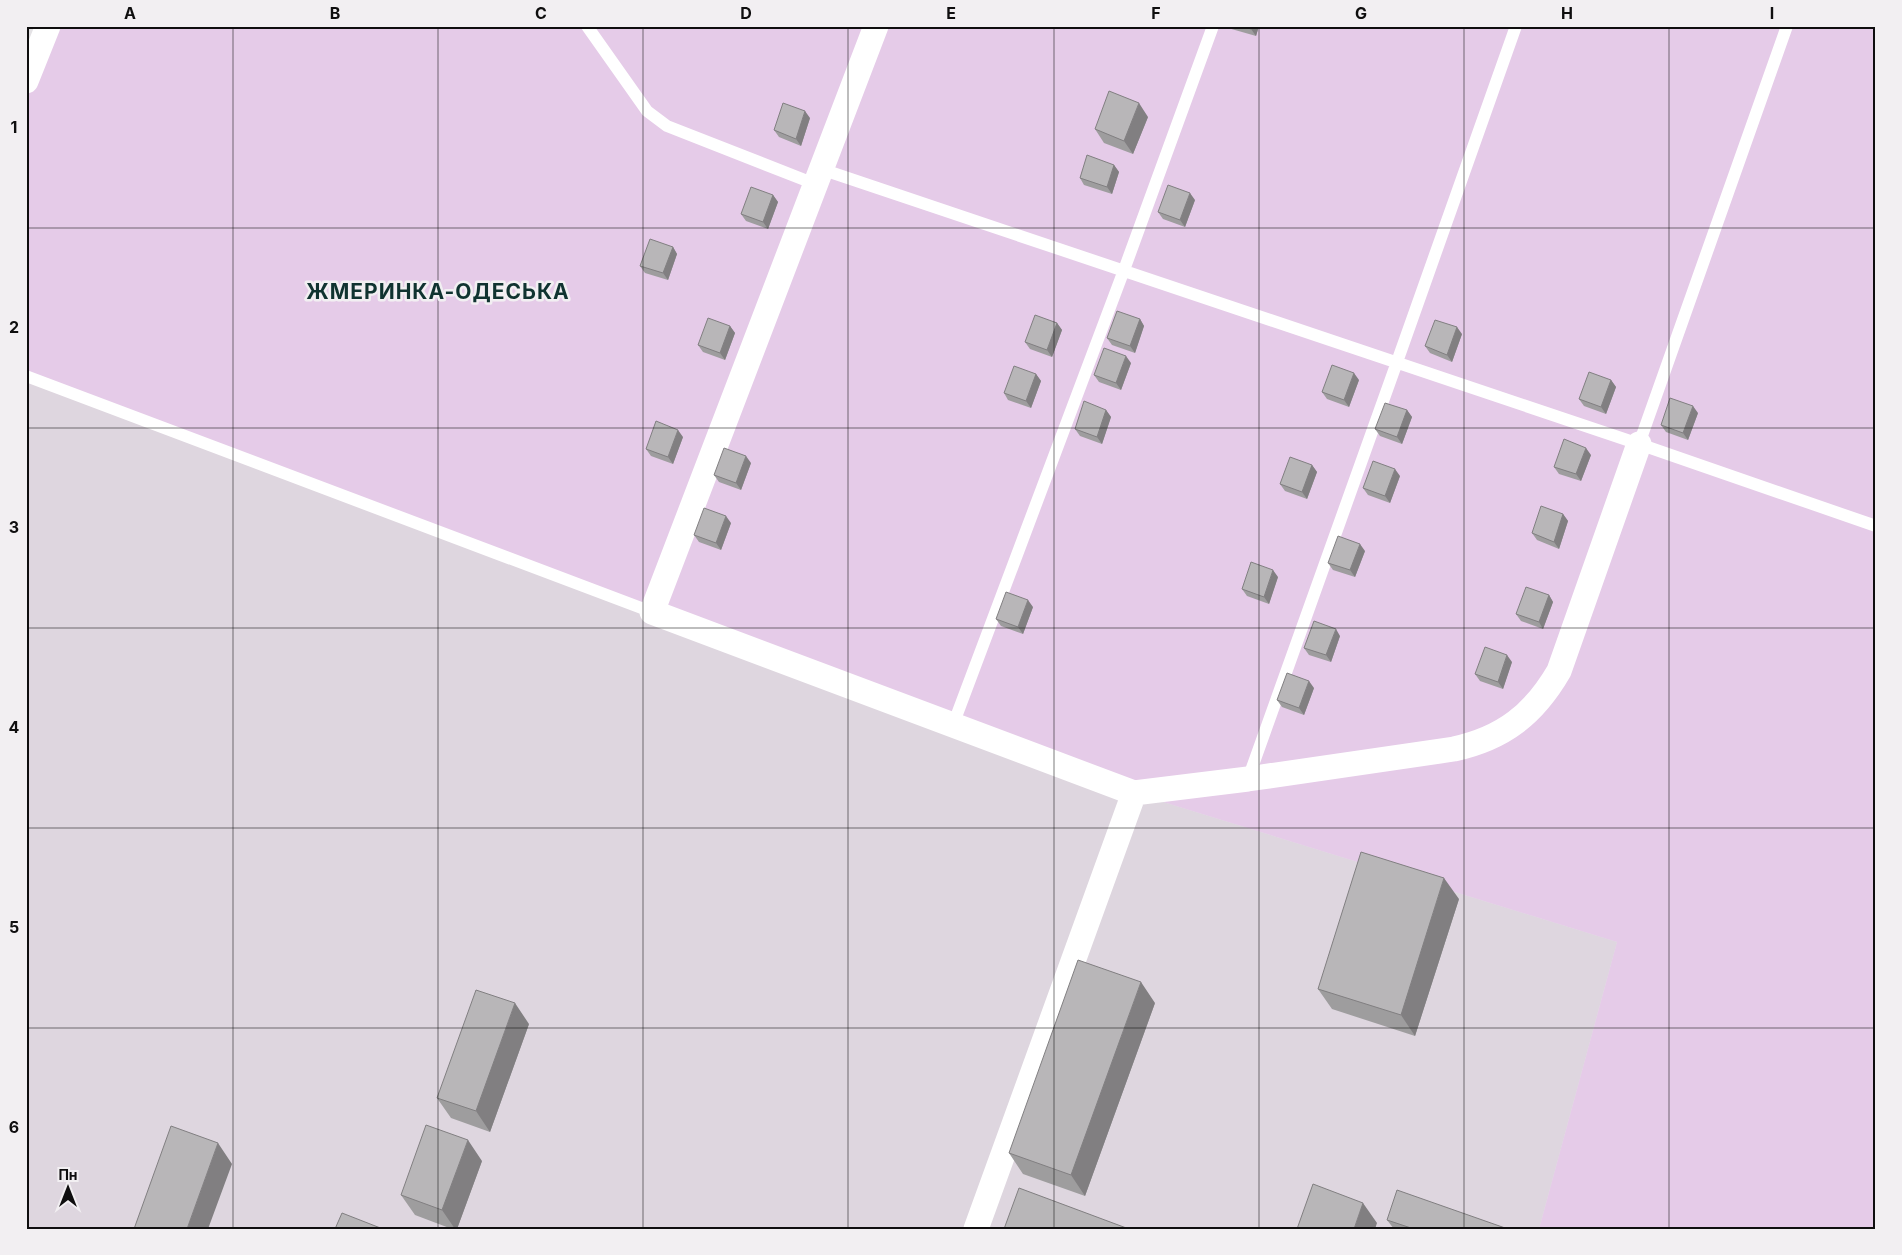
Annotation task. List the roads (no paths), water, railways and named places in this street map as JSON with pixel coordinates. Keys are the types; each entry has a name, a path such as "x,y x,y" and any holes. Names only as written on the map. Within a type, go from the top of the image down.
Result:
{"street":[{"path":"26,81 48,26"},
{"path":"876,26 652,612 1134,793 1248,779 1462,747 1476,744 1499,734 1518,722 1549,688 1559,671 1639,444"},
{"path":"976,1229 1134,793"}],"lane":[{"path":"587,26 647,111 667,126 818,176 1124,270 1876,526"},
{"path":"952,725 1214,26"},
{"path":"1248,779 1516,26"},
{"path":"1639,444 1787,26"},
{"path":"26,376 652,612"}],"district":[{"name":"ЖМЕРИНКА-ОДЕСЬКА","path":"438,291"}]}
